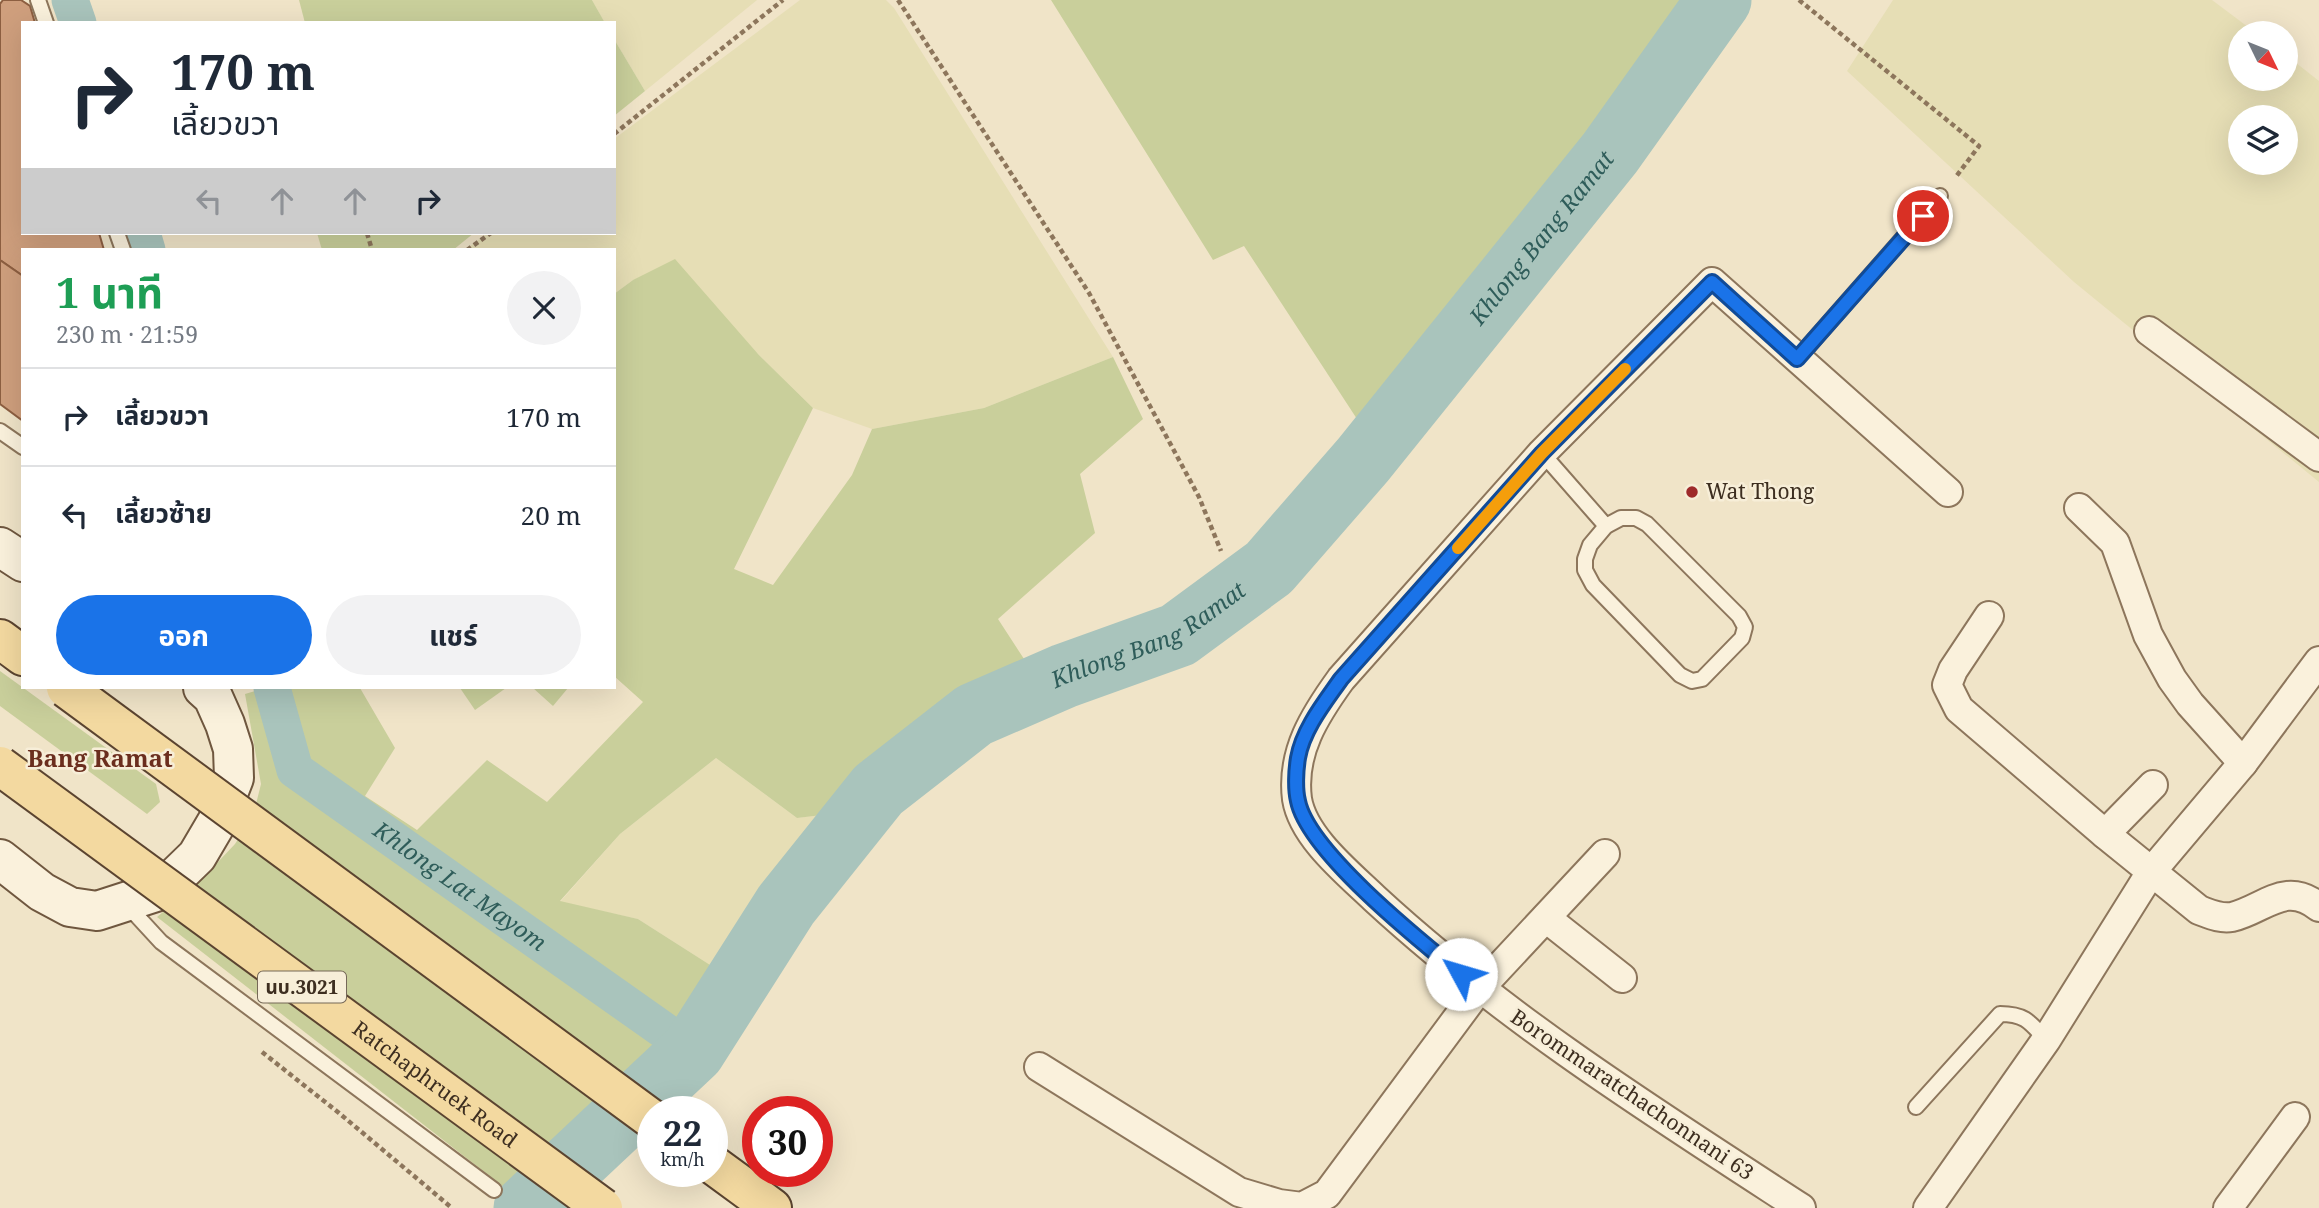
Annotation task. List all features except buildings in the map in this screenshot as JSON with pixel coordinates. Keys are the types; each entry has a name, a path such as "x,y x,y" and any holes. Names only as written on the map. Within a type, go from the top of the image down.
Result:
{"main road":[{"path":"0,547 21,561"},
{"path":"0,639 21,655"},
{"path":"67,689 637,1108"},
{"path":"0,859 42,892 70,906 97,911 162,890 197,856 217,822 234,778 233,749 225,724 213,697 204,689"},
{"name":"Ratchaphruek Road","path":"0,766 603,1208"},
{"path":"728,1176 772,1208"}],"street":[{"name":"Borommaratchachonnani 63","path":"1797,359 1712,282 1542,453 1341,679 1314,717 1298,757 1297,800 1310,830 1333,859 1423,943 1479,989 1538,1034 1801,1208"},
{"path":"2149,331 2319,457"},
{"path":"1797,359 1948,492"},
{"path":"2079,508 2115,543 2148,635 2172,679 2190,704 2243,763"},
{"path":"1989,616 1953,670 1947,685 1959,709 2199,910 2217,917 2231,917 2293,895 2307,897 2319,907"},
{"path":"1928,1208 2046,1040 2151,872 2243,763 2319,661"},
{"path":"2105,834 2153,785"},
{"path":"1039,1067 1239,1192 1279,1204 1302,1207 1327,1194 1479,989 1605,854"},
{"path":"1546,918 1622,978"},
{"path":"2228,1208 2295,1117"}],"lane":[{"path":"38,0 45,21"},
{"path":"1797,359 1940,196"},
{"path":"0,431 21,446"},
{"path":"1542,453 1606,526"},
{"path":"1621,518 1636,518 1647,524 1739,615 1745,627 1742,638 1702,679 1692,681 1680,675 1593,585 1585,570 1584,559 1606,526 1621,518"},
{"path":"125,903 161,942 494,1190"},
{"path":"1916,1107 2000,1014 2015,1014 2028,1020 2046,1040"}],"path":[{"path":"616,132 783,0"},
{"path":"898,0 1089,293 1199,496 1221,551"},
{"path":"1799,0 1979,146 1940,196"},
{"path":"470,248 488,235"},
{"path":"253,1045 452,1208"}],"shaded area":[{"path":"592,0 757,0 645,91 616,42 616,21 604,21"},
{"path":"800,0 886,0 894,8 1113,357 984,408 872,429 813,408 758,354 633,280 616,293 616,248 468,248 485,235 616,235 616,138"},
{"path":"1893,0 2212,0 2240,21 2228,21 2228,91 2298,91 2298,64 2319,81 2319,482 2074,282 1847,71"},
{"path":"716,758 797,818 839,813 718,970 638,919 560,902 620,834"}],"green space":[{"path":"299,0 592,0 604,21 304,21"},
{"path":"1051,0 1734,0 1420,408 1393,384 1357,419 1244,246 1213,260"},
{"path":"616,42 645,91 616,114"},
{"path":"318,235 472,235 455,248 321,248"},
{"path":"675,259 758,354 813,408 734,569 773,585 852,475 872,429 984,408 1113,357 1143,419 1080,474 1095,533 998,619 1026,662 877,774 839,813 797,818 716,758 620,834 560,901 638,919 718,970 689,1024 634,1084 519,1199 157,917 198,883 235,844 253,816 261,784 245,694 262,689 361,689 395,748 365,796 417,830 487,760 547,802 643,702 616,678 616,293 633,280"},
{"path":"0,671 21,686 21,689 25,689 156,784 160,802 147,814 0,706"},
{"path":"461,689 505,689 475,710"},
{"path":"534,689 567,689 553,706"}],"waterway":[{"name":"Khlong Lat Mayom","path":"70,0 77,21"},
{"name":"Khlong Bang Ramat","path":"526,1208 693,1051 786,905 878,790 974,715 1064,676 1178,635 1269,568 1363,460 1610,153 1719,0"},
{"name":"Khlong Lat Mayom","path":"143,235 146,248"},
{"name":"Khlong Lat Mayom","path":"272,689 295,770 693,1051"}],"slow traffic":[{"path":"1458,548 1542,453 1625,369"}],"place":[{"name":"Wat Thong","path":"1692,492"}],"district":[{"name":"Bang Ramat","path":"100,759"}],"route":[{"path":"1461,974 1423,943 1333,859 1310,830 1297,800 1298,757 1314,717 1341,679 1542,453 1712,282 1797,359 1923,216"}]}
